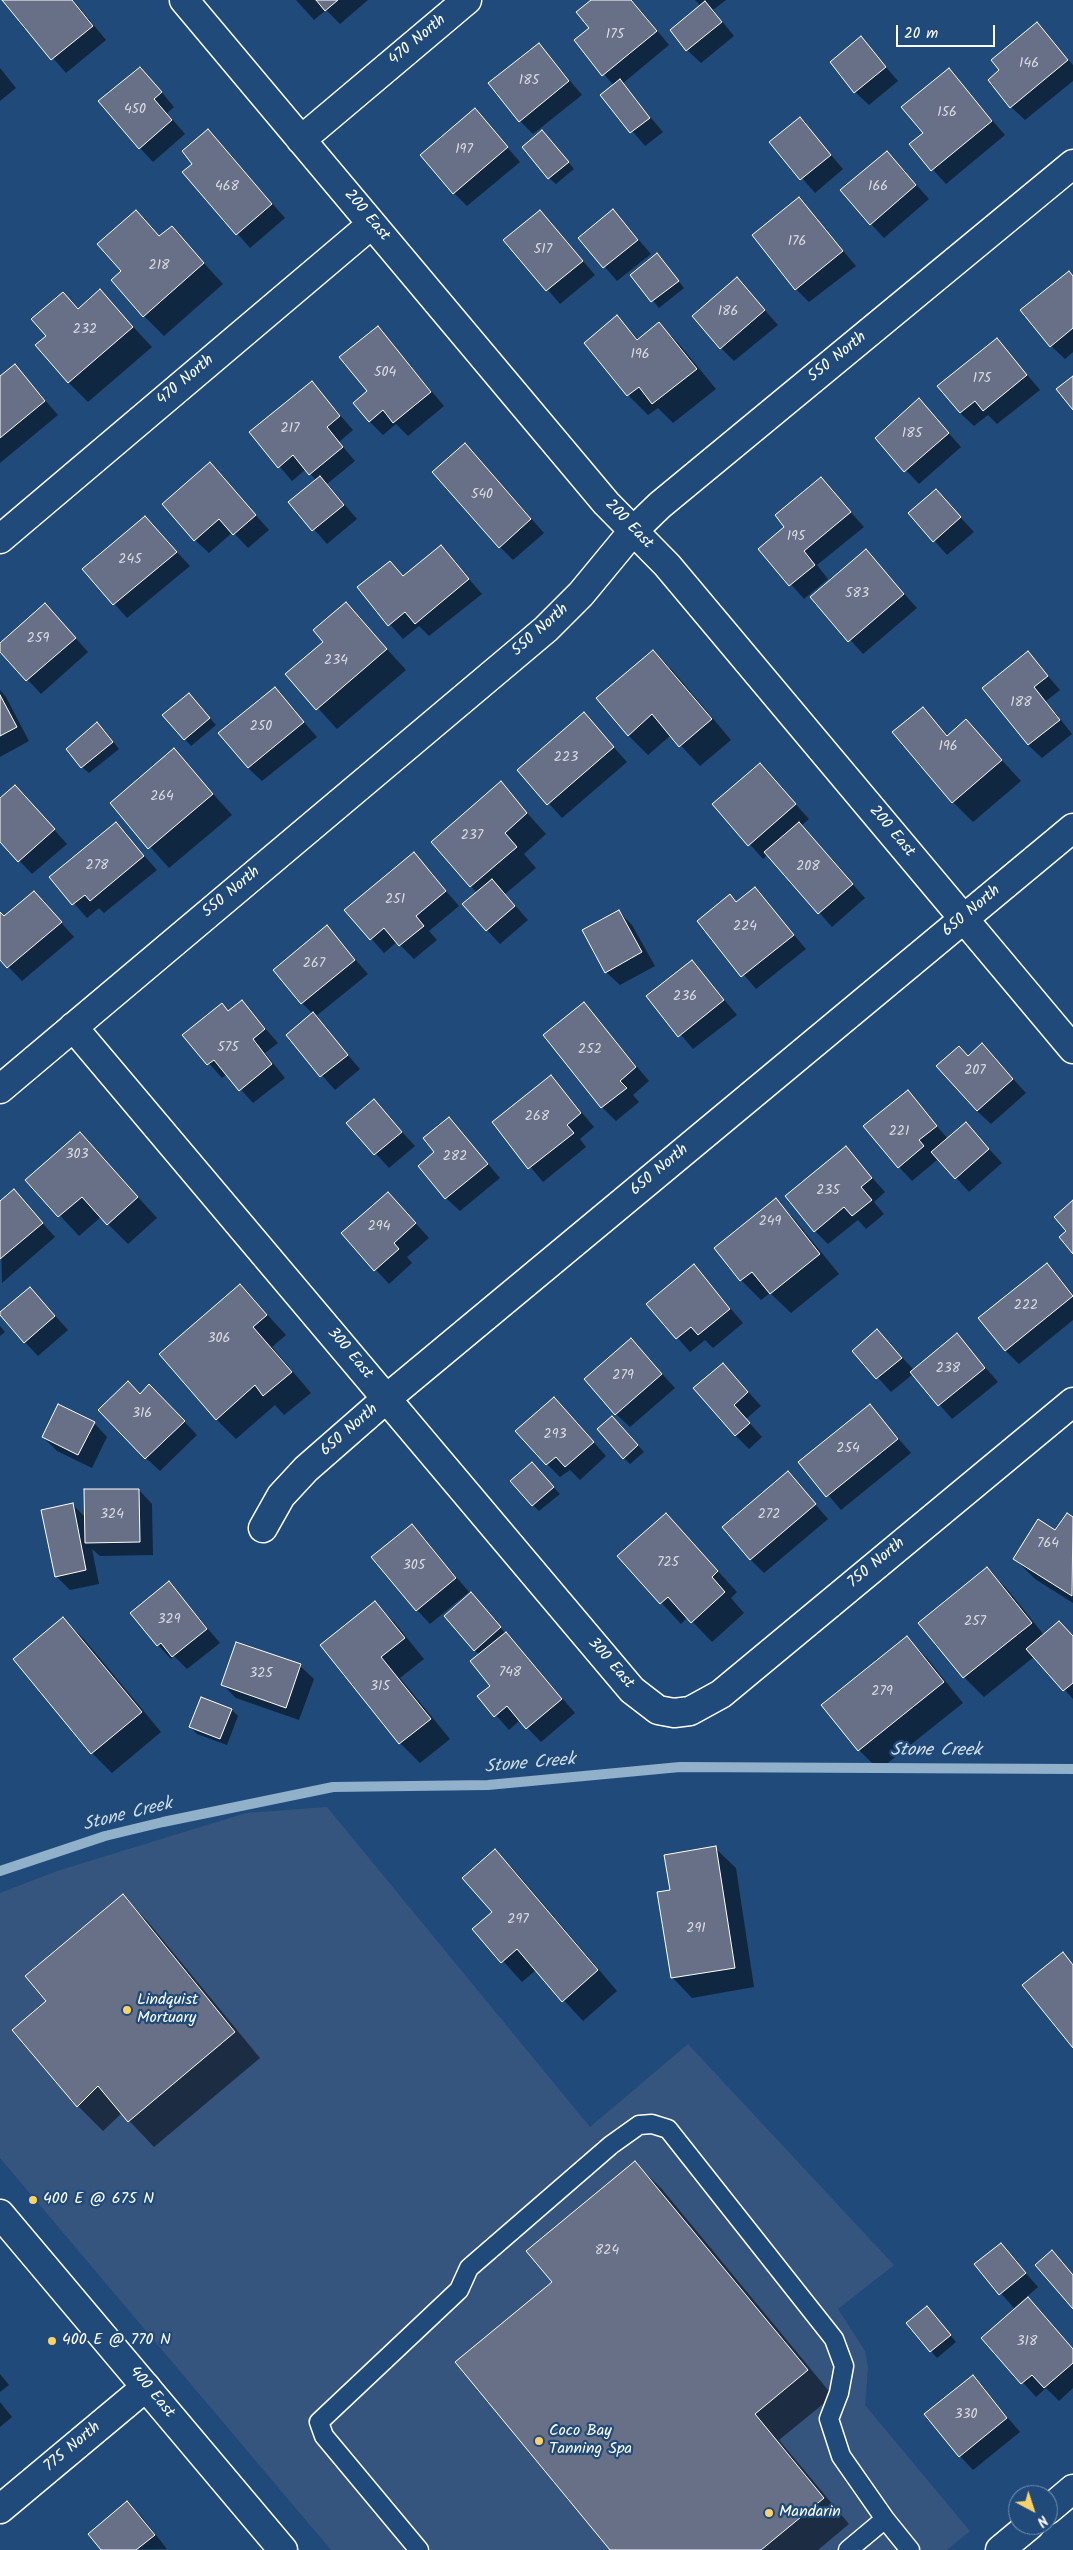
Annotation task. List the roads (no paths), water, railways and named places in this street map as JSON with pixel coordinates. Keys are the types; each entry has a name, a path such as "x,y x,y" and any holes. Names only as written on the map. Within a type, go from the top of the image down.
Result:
{"street":[{"name":"200 East","path":"184,0 606,502 667,564 1073,1048"},
{"name":"470 North","path":"301,140 467,0"},
{"name":"550 North","path":"0,1089 546,629 581,594 634,531 660,505 1073,164"},
{"name":"470 North","path":"0,539 372,224"},
{"name":"650 North","path":"263,1528 281,1496 306,1469 386,1399 1073,828"},
{"name":"300 East","path":"73,1027 632,1690 658,1710 674,1713"},
{"name":"750 North","path":"674,1713 690,1711 706,1704 721,1694 1072,1404"},
{"name":"400 East","path":"0,2214 283,2550"},
{"name":"775 North","path":"0,2509 146,2387"},
{"path":"1058,2502 1073,2489"},
{"path":"1000,2550 1018,2535"}],"lane":[{"path":"419,2550 324,2436 319,2422 459,2290 469,2268 611,2145 639,2125 652,2124 668,2129 834,2340 844,2366 840,2393 829,2419 841,2456 885,2519 910,2550"},
{"path":"848,2550 885,2519"}],"waterway":[{"name":"Stone Creek","path":"0,1871 105,1836 163,1822 333,1787 488,1785 680,1767 1073,1769"}],"place":[{"name":"Lindquist Mortuary","path":"127,2010"},
{"name":"400 E @ 675 N","path":"33,2200"},
{"name":"400 E @ 770 N","path":"52,2341"},
{"name":"Coco Bay Tanning Spa","path":"539,2441"},
{"name":"Mandarin","path":"769,2513"}]}
